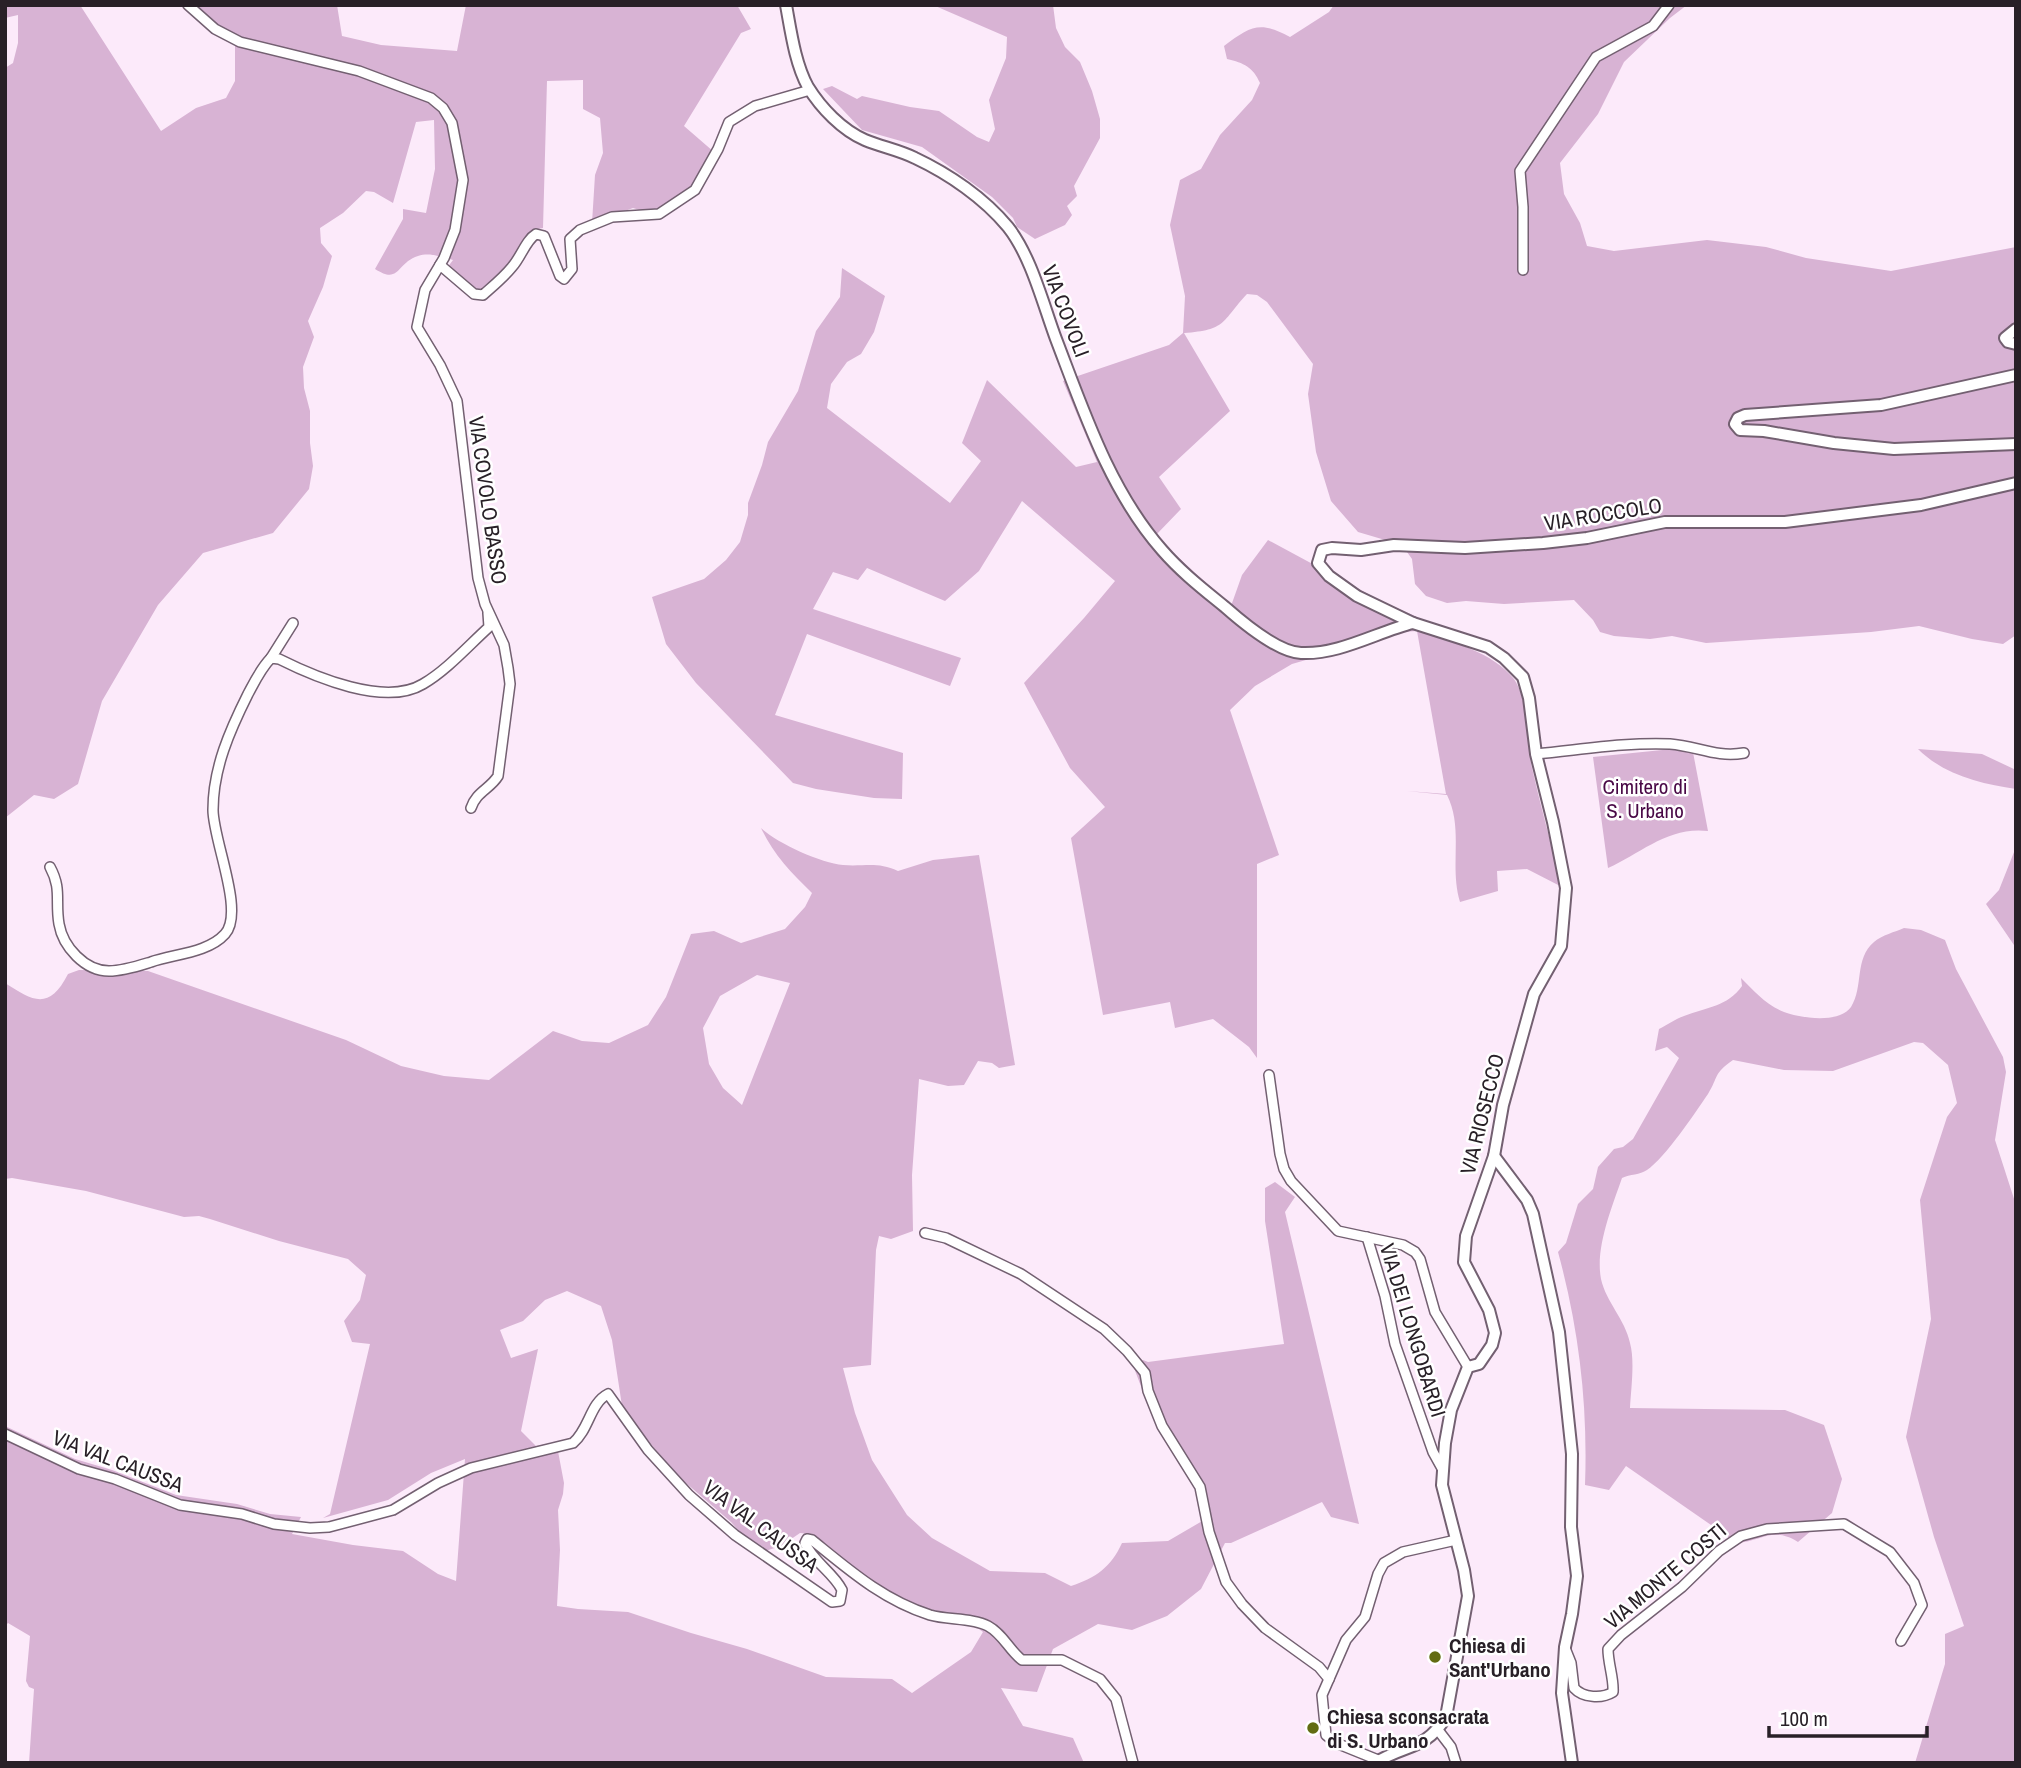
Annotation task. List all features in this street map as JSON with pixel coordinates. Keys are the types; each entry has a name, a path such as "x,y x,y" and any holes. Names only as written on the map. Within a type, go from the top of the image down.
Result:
{"street":[{"name":"VIA COVOLO BASSO","path":"188,5 215,29 240,42 359,71 430,99 443,108 452,123 463,180 455,230 440,265 425,290 417,327 440,365 457,401 476,564 488,611 504,646 510,684 498,776 475,797 471,808"},
{"name":"VIA COVOLI","path":"786,5 797,56 810,90 819,103 849,131 865,140 913,157 939,171 967,190 1002,220 1021,248 1078,396 1124,497 1145,529 1179,569 1240,620 1276,644 1299,653 1332,649 1413,623"},
{"path":"1522,270 1523,207 1520,171 1596,57 1653,26 1669,5"},
{"path":"440,265 474,294 483,295 510,269 530,238 536,234 544,236 560,276 564,279 572,269 570,239 580,230 612,217 659,214 695,190 718,149 729,122 755,106 810,90"},
{"path":"2016,329 2005,338 2016,344"},
{"path":"2016,375 1881,405 1745,415 1739,417 1735,424 1740,430 1765,431 1871,447 1906,449 2016,444"},
{"name":"VIA ROCCOLO","path":"1413,623 1344,587 1320,567 1319,554 1322,550 1361,550 1395,545 1447,549 1543,543 1587,538 1665,522 1784,522 1930,503 1989,487 2016,483"},
{"name":"VIA COVOLO BASSO","path":"271,658 332,682 400,693 425,684 489,627 488,611"},
{"path":"50,867 59,889 61,934 68,947 83,963 106,971 125,969 204,947 224,935 231,923 232,911 214,826 213,796 219,765 234,720 263,666 293,623"},
{"name":"VIA RIOSECCO","path":"1413,623 1488,647 1515,667 1523,677 1529,698 1536,754 1566,888 1564,937 1534,994 1503,1105 1494,1156 1464,1249 1464,1262 1489,1310 1494,1339 1479,1364 1468,1367 1451,1410 1445,1443 1442,1485 1468,1596 1446,1717 1438,1730"},
{"path":"1536,754 1640,744 1692,747 1728,755 1744,753"},
{"path":"1269,1075 1280,1154 1288,1176 1338,1231 1403,1245 1417,1254 1435,1312 1468,1367"},
{"name":"VIA MONTE COSTI","path":"1494,1156 1527,1200 1533,1214 1559,1332 1572,1454 1571,1527 1577,1576 1565,1647 1562,1693 1572,1762"},
{"path":"925,1233 954,1242 1021,1275 1104,1329 1127,1350 1144,1373 1148,1391 1163,1426 1200,1487 1209,1532 1226,1582 1265,1628 1319,1667 1329,1679"},
{"name":"VIA DEI LONGOBARDI","path":"1367,1237 1385,1296 1395,1344 1433,1452 1443,1470"},
{"name":"VIA VAL CAUSSA","path":"5,1434 79,1469 115,1479 180,1505 242,1514 274,1524 329,1527 393,1510 438,1483 471,1468 573,1443 584,1432 600,1400 608,1394 648,1450 689,1494 743,1541 832,1602 837,1603 841,1599 841,1587 807,1549 807,1539 892,1600 941,1618 986,1625 1005,1639 1022,1660 1062,1660 1100,1679 1116,1699 1133,1763"},
{"name":"VIA MONTE COSTI","path":"1565,1647 1571,1663 1574,1688 1586,1696 1608,1695 1613,1692 1614,1684 1608,1663 1608,1649 1621,1634 1682,1587 1719,1551 1741,1536 1767,1529 1844,1524 1885,1547 1901,1563 1914,1583 1923,1605 1901,1641"},
{"path":"1456,1539 1404,1552 1384,1563 1365,1617 1346,1640 1322,1695 1326,1735 1336,1743 1377,1762 1417,1746 1438,1730 1451,1747 1456,1763"}],"green space":[{"path":"5,5 80,5 161,131 196,108 226,98 235,81 235,42 194,5 337,5 342,36 381,45 457,51 466,5 737,5 751,29 741,33 684,126 714,152 703,181 665,210 646,212 633,208 592,223 595,175 603,153 600,118 583,109 583,80 547,81 543,228 533,235 488,297 481,298 444,272 453,260 440,256 418,256 389,275 375,269 403,219 403,209 426,213 435,169 434,120 416,122 393,203 374,192 366,191 343,213 320,228 321,243 332,256 323,287 308,321 314,337 303,367 304,388 310,411 313,466 309,489 273,533 203,553 158,605 102,701 78,784 54,799 34,795 5,818 5,68 13,63 18,43 18,15 5,18"},
{"path":"933,5 1053,5 1056,28 1065,47 1080,62 1100,119 1100,138 1074,186 1077,196 1067,206 1072,215 1065,225 1035,239 1017,227 1013,218 992,197 922,147 862,130 823,89 832,86 857,99 862,96 939,111 989,142 995,129 989,100 1006,58 1007,37"},
{"path":"1334,5 1687,5 1624,62 1598,114 1560,163 1564,194 1580,223 1587,246 1614,251 1707,240 1766,247 1806,258 1891,271 2016,247 2016,635 2003,644 1919,626 1871,632 1706,643 1672,636 1650,639 1600,632 1593,620 1574,600 1504,604 1466,601 1447,603 1426,596 1415,584 1412,559 1402,545 1358,532 1331,501 1316,452 1308,394 1313,364 1267,302 1257,295 1247,294 1216,327 1184,333 1230,411 1159,477 1181,509 1155,536 1231,606 1242,575 1268,540 1383,602 1415,616 1420,631 1471,649 1505,670 1514,679 1522,698 1532,768 1562,887 1527,869 1497,871 1498,891 1460,902 1456,875 1455,821 1447,795 1407,791 1446,794 1417,631 1403,632 1292,664 1255,686 1230,710 1279,855 1257,864 1257,1058 1249,1047 1213,1019 1175,1028 1170,1002 1103,1015 1071,838 1105,807 1070,768 1024,683 1115,581 1022,501 979,571 945,601 867,568 858,580 833,572 813,609 961,658 950,686 807,634 775,715 903,753 902,799 874,798 793,783 696,683 666,644 652,597 704,579 726,560 740,542 748,515 748,503 768,442 798,391 816,331 840,297 842,268 885,296 874,332 861,354 847,362 831,384 827,408 950,503 981,461 962,443 987,380 1076,467 1097,462 1063,381 1169,345 1183,333 1185,296 1170,225 1180,180 1201,169 1220,135 1252,100 1260,83 1247,66 1227,59 1224,46 1248,30 1262,27 1290,37 1329,12"},
{"name":"Cimitero di S. Urbano","path":"1692,747 1708,831 1668,837 1608,868 1593,757"},
{"path":"1918,749 1982,754 2016,770 2016,789 1951,772"},
{"path":"761,828 788,846 843,865 884,866 898,871 933,860 979,855 1015,1065 999,1068 992,1063 978,1061 964,1085 948,1086 919,1079 912,1175 913,1231 891,1239 879,1236 876,1250 871,1365 843,1368 872,1460 907,1515 932,1538 990,1571 1045,1573 1071,1586 1102,1570 1113,1559 1122,1543 1168,1541 1204,1520 1196,1484 1167,1441 1147,1402 1134,1368 1143,1360 1148,1362 1284,1344 1265,1221 1265,1188 1275,1182 1295,1197 1285,1212 1359,1524 1331,1517 1322,1502 1231,1543 1225,1543 1201,1589 1167,1616 1132,1630 1098,1624 1053,1649 1037,1692 1001,1688 1023,1726 1073,1738 1084,1763 29,1763 34,1689 29,1687 26,1681 30,1636 8,1623 5,1626 5,1426 75,1459 176,1495 237,1504 270,1514 301,1517 292,1534 403,1551 438,1574 456,1581 465,1459 431,1473 388,1500 323,1518 330,1514 370,1344 352,1342 344,1321 360,1300 366,1275 348,1259 199,1216 184,1217 86,1191 5,1179 5,983 32,998 40,999 54,994 68,974 79,970 148,971 346,1040 401,1066 444,1076 489,1080 553,1031 582,1041 609,1043 648,1025 666,997 691,934 714,931 741,943 785,929 805,907 812,893 783,863","holes":["757,975 790,983 742,1105 723,1088 709,1064 703,1028 720,996","567,1291 601,1306 612,1340 622,1406 671,1470 731,1522 759,1553 781,1546 800,1533 813,1534 882,1591 915,1606 962,1617 983,1632 971,1652 912,1693 892,1679 826,1677 628,1612 557,1606 560,1550 558,1510 564,1483 557,1446 552,1443 536,1446 521,1431 538,1349 511,1358 500,1330 523,1321 545,1300"]},
{"path":"2016,847 2016,948 1986,904 1999,890"},
{"path":"1904,928 1921,930 1945,940 1956,969 2003,1057 2006,1072 1995,1140 2016,1205 2016,1763 1915,1763 1945,1664 1945,1634 1964,1626 1934,1537 1906,1437 1931,1319 1920,1200 1947,1117 1957,1103 1948,1065 1923,1043 1914,1042 1833,1071 1784,1070 1733,1060 1719,1072 1708,1094 1662,1156 1644,1172 1622,1178 1602,1241 1600,1267 1603,1287 1628,1334 1631,1350 1630,1408 1785,1410 1824,1425 1842,1479 1832,1513 1798,1542 1789,1537 1774,1535 1737,1543 1626,1466 1609,1490 1585,1485 1581,1367 1572,1310 1558,1252 1566,1243 1578,1204 1593,1189 1598,1167 1614,1149 1623,1147 1633,1139 1679,1058 1667,1047 1655,1051 1659,1029 1681,1017 1716,1006 1730,998 1742,986 1741,978 1766,1002 1784,1012 1809,1018 1838,1016 1851,1007 1855,999 1861,964 1868,949 1881,937"}],"place":[{"name":"Chiesa di Sant'Urbano","path":"1435,1657"},
{"name":"Chiesa sconsacrata di S. Urbano","path":"1313,1728"}]}
